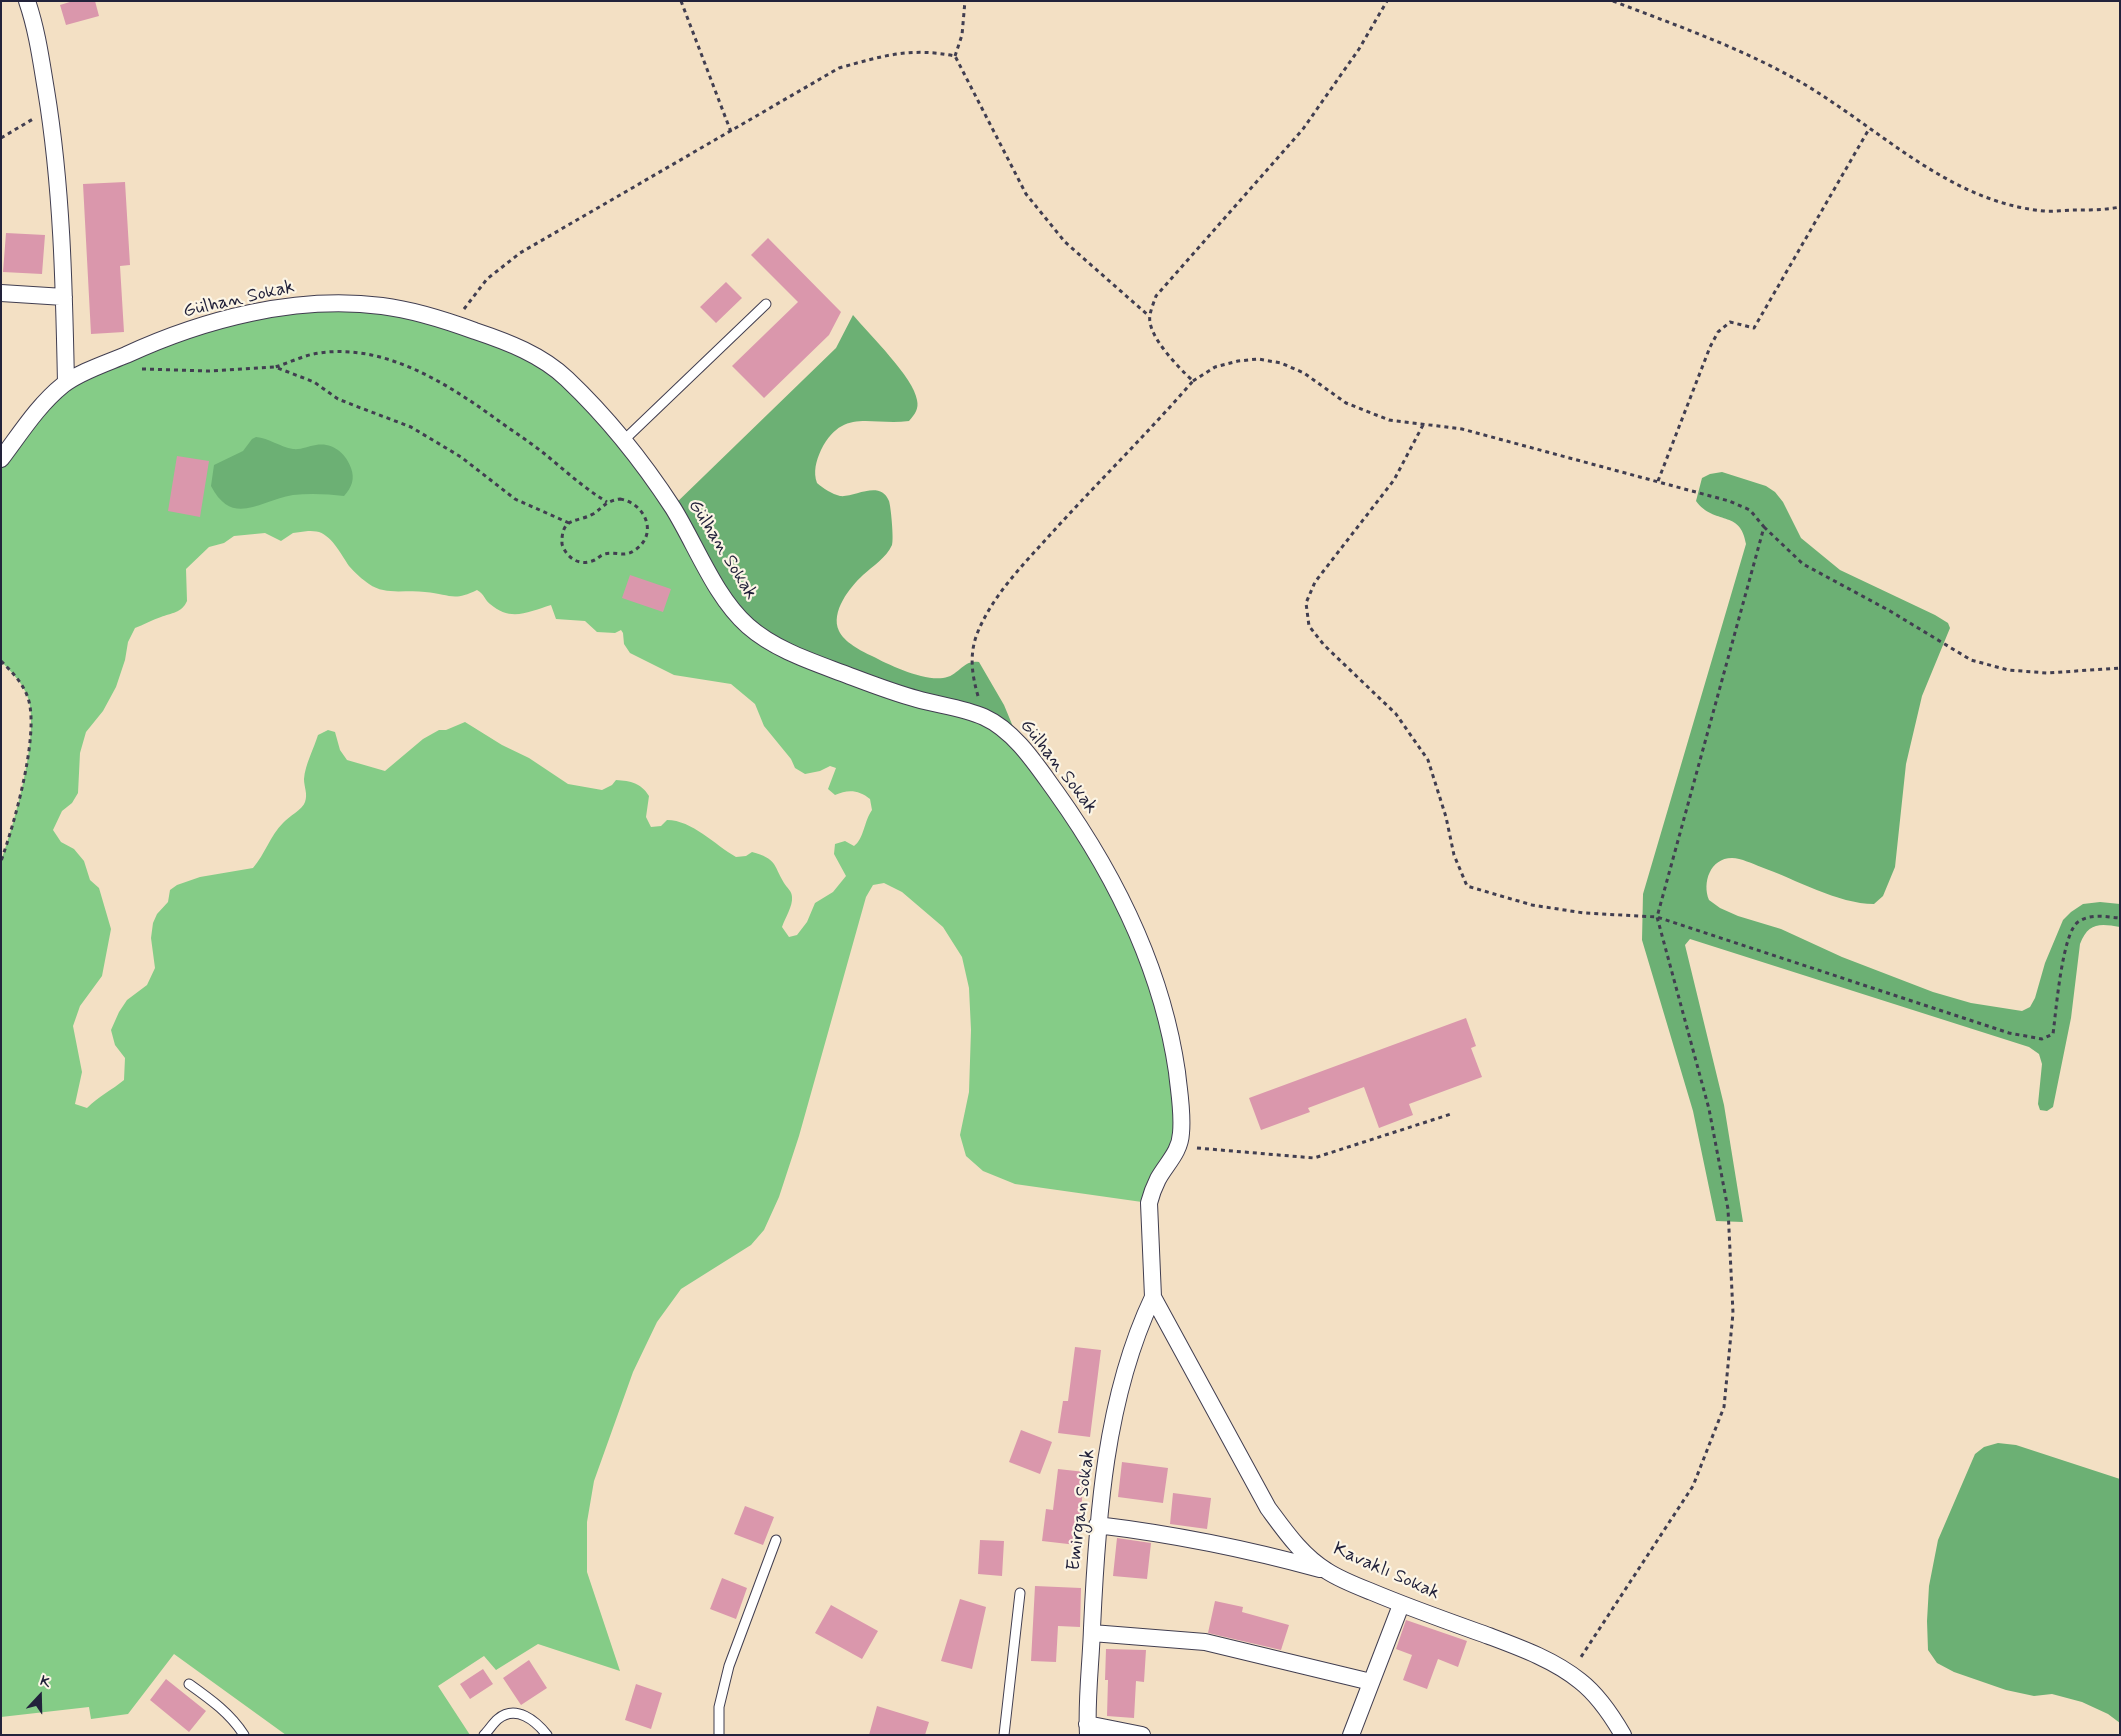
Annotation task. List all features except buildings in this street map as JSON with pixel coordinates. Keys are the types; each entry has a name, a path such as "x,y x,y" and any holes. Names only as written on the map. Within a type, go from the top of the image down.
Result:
{"street":[{"path":"27,1 35,24 49,109 57,177 64,297 66,383"},
{"path":"1,293 64,297"},
{"name":"Gülhan Sokak","path":"1,459 42,406 66,383 169,337 264,310 337,303 382,306 452,323 524,350 563,375 586,398 623,441 672,507 725,598 750,628 780,647 815,663 914,698 982,716 1001,727 1021,746 1078,822 1106,868 1128,911 1162,998 1182,1107 1179,1146 1153,1189 1149,1204 1153,1297"},
{"name":"Kavaklı Sokak","path":"1153,1297 1268,1508 1302,1550 1327,1571 1401,1605 1536,1654 1570,1674 1594,1694 1623,1735"},
{"name":"Emirgan Sokak","path":"1088,1729 1097,1525 1100,1498 1120,1392 1133,1342 1153,1297"},
{"path":"1097,1525 1157,1532 1282,1559 1327,1571"},
{"path":"1350,1735 1401,1605"},
{"path":"1092,1633 1204,1642 1371,1682"},
{"path":"1088,1729 1142,1735"}],"lane":[{"path":"623,441 766,304"},
{"path":"719,1735 719,1707 724,1682 776,1540"},
{"path":"1004,1735 1020,1593"},
{"path":"189,1684 219,1706 237,1723 244,1735"},
{"path":"484,1735 497,1719 514,1714 536,1721 546,1735"}],"path":[{"path":"681,1 731,132"},
{"path":"965,1 962,35 955,56 1026,194 1065,242 1149,316"},
{"path":"1193,381 1178,367 1152,332 1149,316 1156,296 1303,129 1359,49 1387,1"},
{"path":"1613,1 1710,39 1798,80 1930,170 1972,192 2009,204 2045,211 2120,207"},
{"path":"452,323 487,279 520,253 839,68 894,53 932,51 955,56"},
{"path":"1,138 49,109"},
{"path":"1658,481 1710,347 1718,332 1730,322 1754,328 1869,129"},
{"path":"136,368 209,371 275,368 318,353 344,352 390,359 454,390 524,439 577,482 606,502"},
{"path":"982,716 973,682 972,649 986,615 1001,591 1028,559 1193,381 1215,367 1238,361 1258,359 1281,363 1304,373 1346,403 1388,420 1462,429 1658,481 1728,501 1750,510 1764,527 1803,564 1890,611 1971,660 2008,670 2047,674 2120,668"},
{"path":"275,368 314,382 346,402 412,427 461,457 514,499 569,523"},
{"path":"1423,424 1394,480 1315,582 1306,603 1308,626 1396,714 1428,760 1446,817 1454,855 1467,886 1532,905 1584,913 1657,917 2009,1033 2042,1039 2053,1034 2067,941 2077,922 2090,916 2120,918"},
{"path":"620,499 627,500 639,507 647,526 644,540 635,550 622,555 603,554 587,562 576,560 566,554 562,544 563,532 569,523 593,514 606,502 620,499"},
{"path":"1570,1674 1694,1486 1724,1406 1733,1313 1728,1209 1709,1108 1657,917 1764,527"},
{"path":"1,661 19,679 28,699 32,720 31,741 21,792 1,861"},
{"path":"1179,1146 1314,1158 1451,1114"}],"green space":[{"path":"383,306 524,350 623,441 720,590 1001,727 1078,822 1162,998 1181,1138 1149,1203 1015,1184 983,1171 966,1156 960,1135 969,1092 971,1030 969,988 962,957 943,927 902,892 884,883 873,885 866,897 799,1136 779,1197 764,1230 751,1245 681,1289 657,1322 633,1372 594,1481 587,1522 587,1572 620,1671 538,1644 496,1670 484,1656 438,1686 470,1735 286,1735 174,1654 128,1714 91,1719 89,1707 1,1717 1,861 24,780 31,734 31,714 28,698 23,688 17,678 1,661 1,459 66,383 264,310","holes":["319,532 329,538 349,566 376,588 389,591 418,591 451,596 462,596 477,590 488,602 498,609 512,614 527,613 551,605 556,619 585,621 597,632 615,633 621,630 624,644 630,653 674,675 731,684 755,704 764,726 791,759 795,768 805,774 820,771 830,766 836,768 828,789 835,795 853,791 870,799 872,810 857,843 854,846 845,841 835,844 834,854 846,876 833,892 815,903 807,922 797,935 789,937 782,927 792,901 792,895 770,860 752,852 746,856 736,857 703,834 676,821 667,820 661,826 651,827 646,817 649,796 643,788 635,784 616,780 612,785 602,790 568,784 529,758 502,745 465,722 446,730 439,730 423,739 385,771 347,760 340,750 335,732 328,730 318,735 308,762 304,779 306,796 304,805 278,828 253,868 200,877 177,885 170,890 168,902 157,914 153,923 151,938 155,968 147,985 127,1000 111,1030 115,1045 125,1058 124,1080 87,1108 75,1104 82,1072 73,1026 80,1006 102,976 111,929 99,888 90,880 84,861 74,849 61,842 53,830 62,811 72,803 78,793 80,753 86,732 103,711 116,687 125,660 128,642 135,628 176,612 185,605 187,601 186,569 209,547 224,543 234,536 265,533 281,541 293,533"]},
{"path":"853,315 900,368 914,391 917,409 909,421 859,421 848,423 829,437 818,458 815,471 816,479 817,483 822,487 840,496 873,490 880,491 889,501 891,510 892,545 883,558 858,580 847,593 837,616 839,631 849,642 863,652 916,675 935,678 948,677 969,663 979,662 1004,705 1021,746 1001,727 914,698 750,628 672,507 836,348"},
{"path":"256,437 293,449 322,445 333,447 342,453 351,468 353,479 349,489 344,496 299,494 248,508 238,509 228,506 219,499 211,486 214,465 243,451 252,439"},
{"path":"1722,472 1766,486 1775,492 1783,502 1801,538 1840,570 1935,615 1948,623 1950,628 1922,696 1906,764 1895,867 1883,896 1874,904 1846,900 1747,861 1732,858 1724,859 1713,867 1707,879 1709,900 1720,908 1738,916 1781,929 1842,957 1933,992 1971,1003 2022,1011 2030,1007 2035,998 2045,963 2063,920 2083,904 2100,902 2120,904 2120,927 2095,926 2087,932 2080,944 2071,1018 2053,1107 2047,1111 2040,1110 2038,1104 2042,1064 2039,1054 2029,1047 1690,939 1685,945 1724,1105 1743,1222 1716,1221 1693,1111 1642,940 1643,894 1746,544 1739,526 1703,509 1696,501 1702,478 1710,474"},
{"path":"1998,1443 2016,1445 2120,1479 2120,1723 2108,1714 2082,1702 2052,1694 2034,1696 2006,1690 1954,1672 1937,1663 1928,1650 1929,1586 1938,1540 1975,1454 1984,1447"}]}
